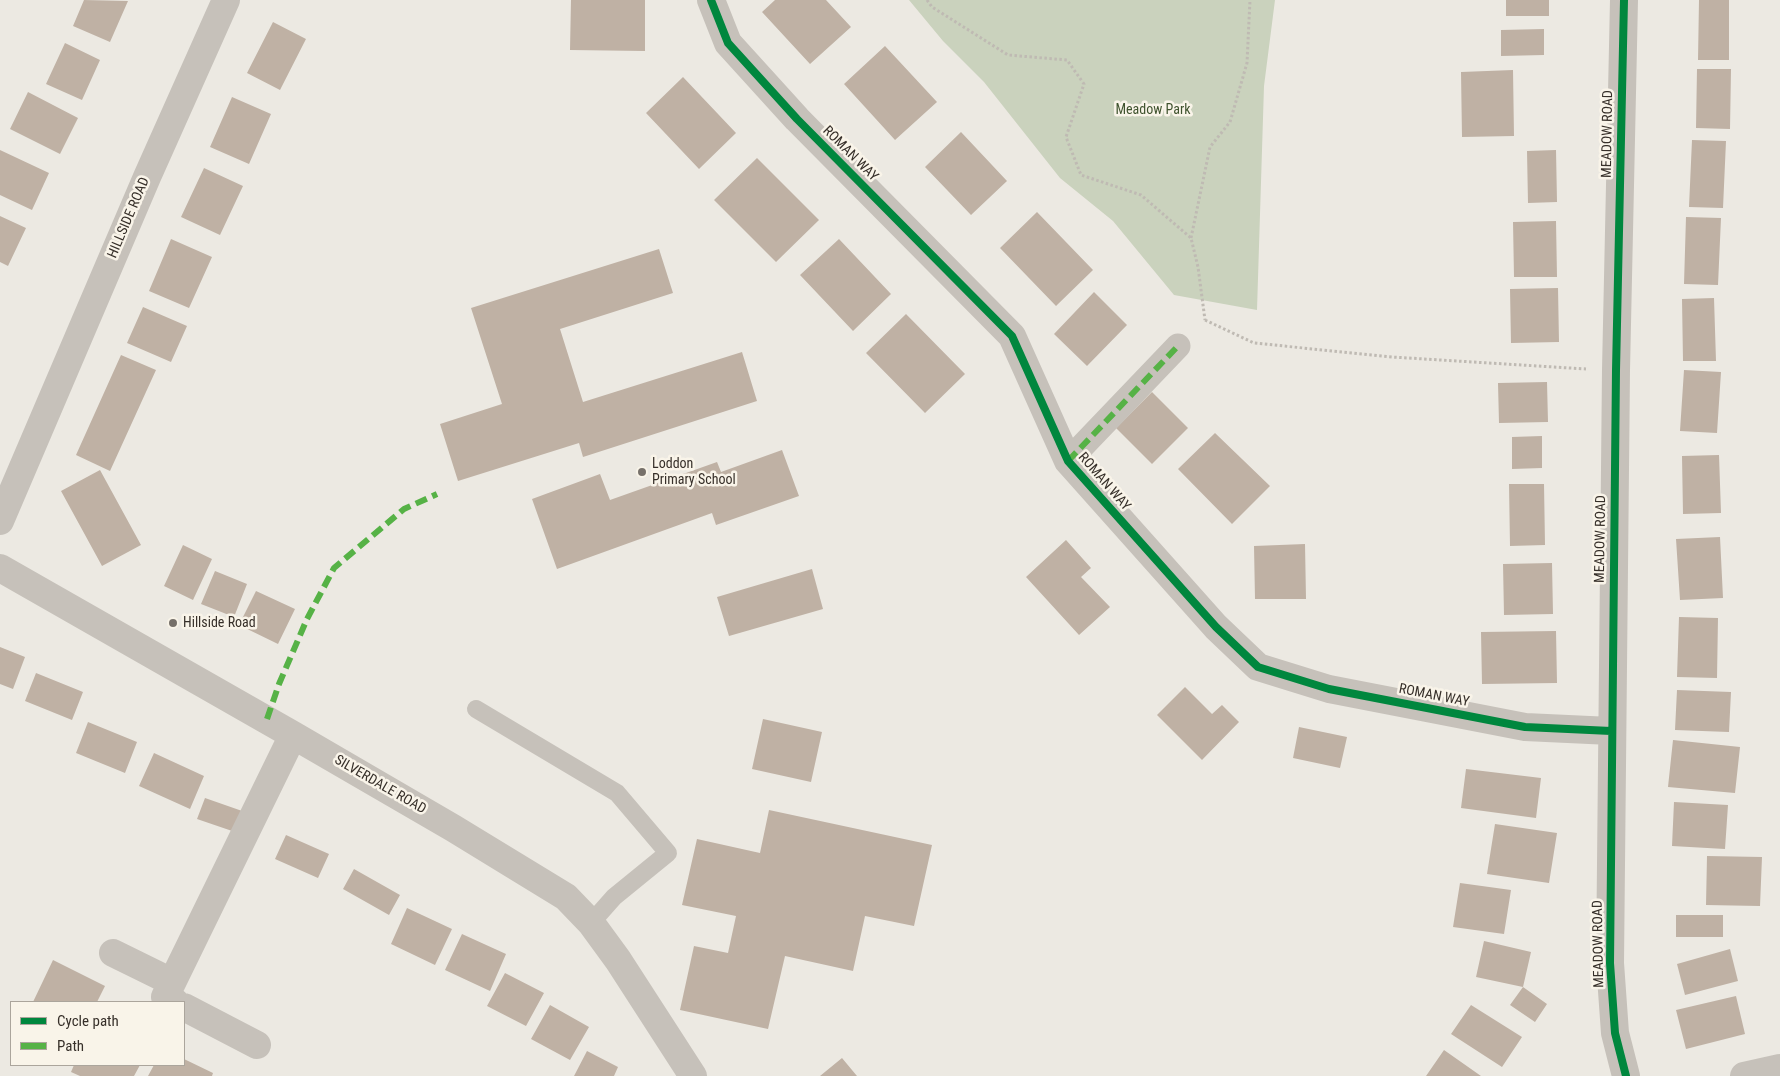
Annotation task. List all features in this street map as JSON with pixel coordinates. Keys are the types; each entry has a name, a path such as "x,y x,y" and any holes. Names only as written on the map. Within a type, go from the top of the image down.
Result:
{"street":[{"name":"HILLSIDE ROAD","path":"0,521 147,177 226,0"},
{"name":"ROMAN WAY","path":"711,0 728,43 797,119 1012,336 1068,461 1216,627 1258,667 1330,689 1525,727 1611,731"},
{"name":"MEADOW ROAD","path":"1624,0 1616,370 1610,963 1616,1033 1626,1076"},
{"path":"1068,461 1178,346"},
{"name":"SILVERDALE ROAD","path":"0,568 445,823 566,897 591,923 618,960 693,1076"},
{"path":"113,953 174,992 293,735"},
{"path":"185,1008 257,1045"},
{"path":"1744,1076 1780,1068"}],"lane":[{"path":"476,710 617,793 668,853 614,897 591,923"}],"path":[{"path":"927,0 932,7 1008,55 1067,60 1084,84 1066,137 1081,175 1141,195 1191,238"},
{"path":"1250,0 1247,63 1230,122 1210,147 1191,238 1198,267 1205,320 1254,343 1392,357 1616,370"}],"green space":[{"name":"Meadow Park","path":"909,0 1275,0 1264,86 1257,310 1174,295 1113,221 1060,178 984,82 943,41"}],"building":[{"path":"84,0 128,1 110,42 73,26"},
{"path":"571,0 645,0 645,51 570,50"},
{"path":"775,0 826,0 851,27 810,64 762,12"},
{"path":"1506,0 1549,0 1549,16 1506,16"},
{"path":"1699,0 1729,0 1729,60 1698,60"},
{"path":"273,22 306,39 280,90 247,73"},
{"path":"1544,29 1544,55 1501,56 1501,30"},
{"path":"65,43 100,60 82,100 46,84"},
{"path":"885,46 937,102 895,140 844,84"},
{"path":"1697,69 1731,69 1730,129 1696,128"},
{"path":"1513,70 1514,136 1462,137 1461,72"},
{"path":"683,77 736,133 699,169 646,113"},
{"path":"28,92 78,118 60,154 10,129"},
{"path":"232,97 271,114 249,164 210,147"},
{"path":"961,132 1007,181 971,215 925,167"},
{"path":"1692,140 1726,141 1723,208 1689,207"},
{"path":"0,150 49,173 32,210 0,195"},
{"path":"1556,150 1557,202 1528,203 1527,151"},
{"path":"757,158 819,220 776,262 714,200"},
{"path":"204,168 243,186 220,235 181,217"},
{"path":"1037,212 1093,270 1056,306 1000,248"},
{"path":"0,216 26,228 8,266 0,262"},
{"path":"1686,217 1721,218 1718,285 1684,284"},
{"path":"1556,221 1557,277 1514,277 1513,222"},
{"path":"171,239 212,257 189,308 149,291"},
{"path":"839,239 891,294 853,331 800,275"},
{"path":"659,249 673,293 560,329 583,402 742,352 757,401 583,457 579,443 458,481 440,424 502,404 471,308"},
{"path":"1558,288 1559,342 1511,343 1510,289"},
{"path":"1094,292 1127,325 1087,366 1054,334"},
{"path":"1714,298 1716,361 1683,361 1682,299"},
{"path":"143,307 187,326 171,362 127,343"},
{"path":"906,314 965,374 925,413 866,353"},
{"path":"121,355 156,370 110,471 76,455"},
{"path":"1684,370 1721,372 1717,433 1680,431"},
{"path":"1547,382 1548,422 1499,423 1498,383"},
{"path":"1152,392 1188,428 1152,464 1116,428"},
{"path":"1215,433 1270,486 1232,524 1178,469"},
{"path":"1542,436 1542,468 1512,469 1512,437"},
{"path":"782,450 799,496 716,525 712,513 557,569 532,499 600,474 610,500 717,462 721,472"},
{"path":"1719,455 1721,513 1683,514 1682,456"},
{"path":"100,470 141,545 102,566 61,491"},
{"path":"1509,484 1544,484 1545,545 1510,546"},
{"path":"1720,537 1723,598 1680,600 1676,539"},
{"path":"1066,540 1091,568 1081,577 1110,607 1079,635 1026,577"},
{"path":"1305,544 1306,599 1255,599 1254,546"},
{"path":"183,545 212,559 193,600 164,586"},
{"path":"1552,563 1553,614 1504,615 1503,564"},
{"path":"812,569 823,609 729,636 717,597"},
{"path":"215,571 247,584 234,617 201,604"},
{"path":"256,591 295,609 278,644 239,625"},
{"path":"1679,617 1718,618 1717,678 1677,677"},
{"path":"1556,631 1557,683 1482,684 1481,632"},
{"path":"0,647 25,657 13,689 0,684"},
{"path":"36,673 83,692 72,720 25,701"},
{"path":"1185,687 1212,714 1222,705 1239,722 1202,760 1157,715"},
{"path":"1677,690 1731,692 1729,732 1675,730"},
{"path":"763,719 822,732 811,782 752,769"},
{"path":"88,722 137,742 125,773 76,753"},
{"path":"1299,727 1347,737 1340,768 1293,758"},
{"path":"1673,740 1740,747 1735,793 1668,787"},
{"path":"154,753 204,776 190,809 139,786"},
{"path":"1466,769 1541,778 1536,818 1461,808"},
{"path":"205,798 245,812 238,833 197,819"},
{"path":"1674,802 1728,805 1725,849 1672,846"},
{"path":"769,810 932,845 914,926 865,916 853,971 785,956 768,1029 680,1010 694,946 728,953 736,916 682,905 697,839 760,853"},
{"path":"1495,824 1557,833 1549,883 1487,874"},
{"path":"286,835 329,854 318,878 275,859"},
{"path":"1707,856 1762,857 1760,906 1706,905"},
{"path":"354,869 400,895 389,915 343,889"},
{"path":"1460,883 1511,890 1504,934 1453,927"},
{"path":"407,908 452,929 435,965 391,944"},
{"path":"1676,915 1723,915 1723,937 1676,937"},
{"path":"462,934 506,954 490,991 445,970"},
{"path":"1484,941 1531,952 1523,987 1476,977"},
{"path":"1730,949 1738,981 1685,995 1677,964"},
{"path":"53,960 105,986 98,1001 33,1001"},
{"path":"505,973 544,993 526,1026 487,1006"},
{"path":"1523,987 1547,1004 1535,1022 1510,1005"},
{"path":"1736,996 1745,1034 1686,1049 1676,1010"},
{"path":"550,1005 589,1027 570,1060 531,1039"},
{"path":"1471,1005 1522,1037 1502,1067 1451,1034"},
{"path":"1444,1050 1481,1076 1426,1076"},
{"path":"587,1051 618,1067 614,1076 574,1076"},
{"path":"842,1058 857,1076 820,1076"},
{"path":"185,1059 213,1073 212,1076 148,1076 153,1066 185,1066"},
{"path":"74,1066 139,1066 134,1076 80,1076 71,1072"}],"marked path":[{"path":"1068,461 1178,346"},
{"path":"267,719 279,684 307,619 334,568 404,509 437,494"}],"cycle path":[{"path":"711,0 728,43 797,119 1012,336 1068,461 1216,627 1258,667 1329,689 1525,727 1611,731"},
{"path":"1624,0 1616,370 1610,963 1615,1033 1626,1076"}],"place":[{"name":"Loddon Primary School","path":"642,472"},
{"name":"Hillside Road","path":"173,623"}]}
